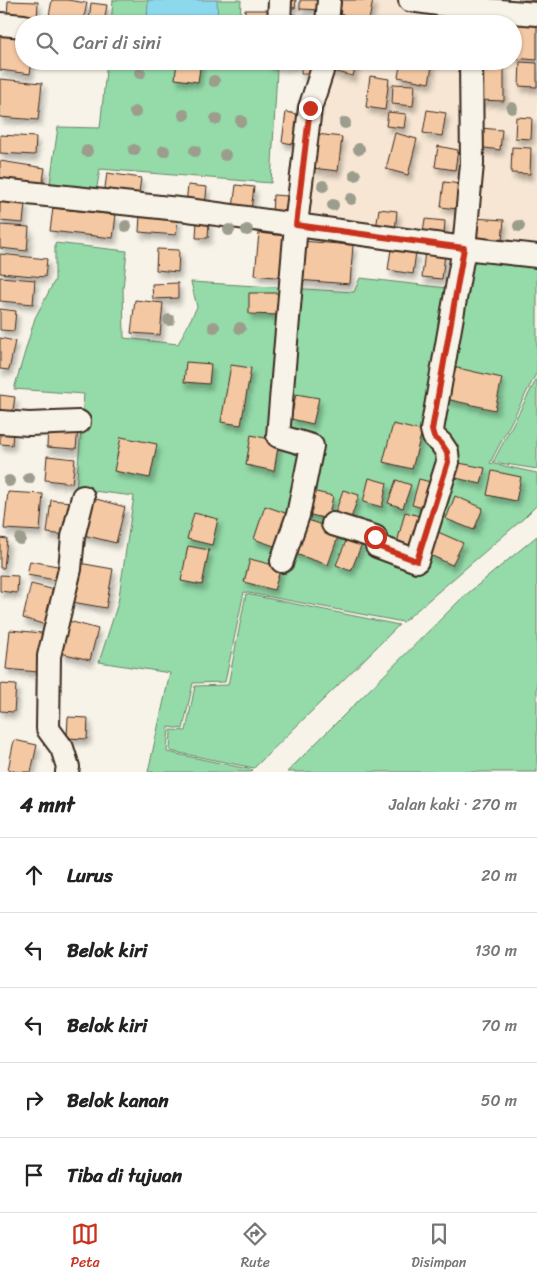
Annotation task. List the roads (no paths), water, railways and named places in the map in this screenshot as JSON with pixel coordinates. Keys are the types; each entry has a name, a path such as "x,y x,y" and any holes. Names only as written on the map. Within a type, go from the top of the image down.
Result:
{"street":[{"path":"279,15 280,0"},
{"path":"328,15 329,0"},
{"path":"410,0 470,15"},
{"path":"506,15 537,14"},
{"path":"0,24 15,25"},
{"path":"282,561 298,515 312,446 278,436 296,225 310,108 322,70"},
{"path":"333,524 375,537 377,546 417,561 448,462 447,452 434,437 432,430 464,248 472,164 471,70"},
{"path":"0,190 188,210 464,248 536,250"},
{"path":"0,422 28,424 79,422"},
{"path":"67,772 68,767 62,748 48,729 49,656 70,569 73,537 83,497"}],"water":[{"path":"148,0 217,0 218,15 147,15"}]}
